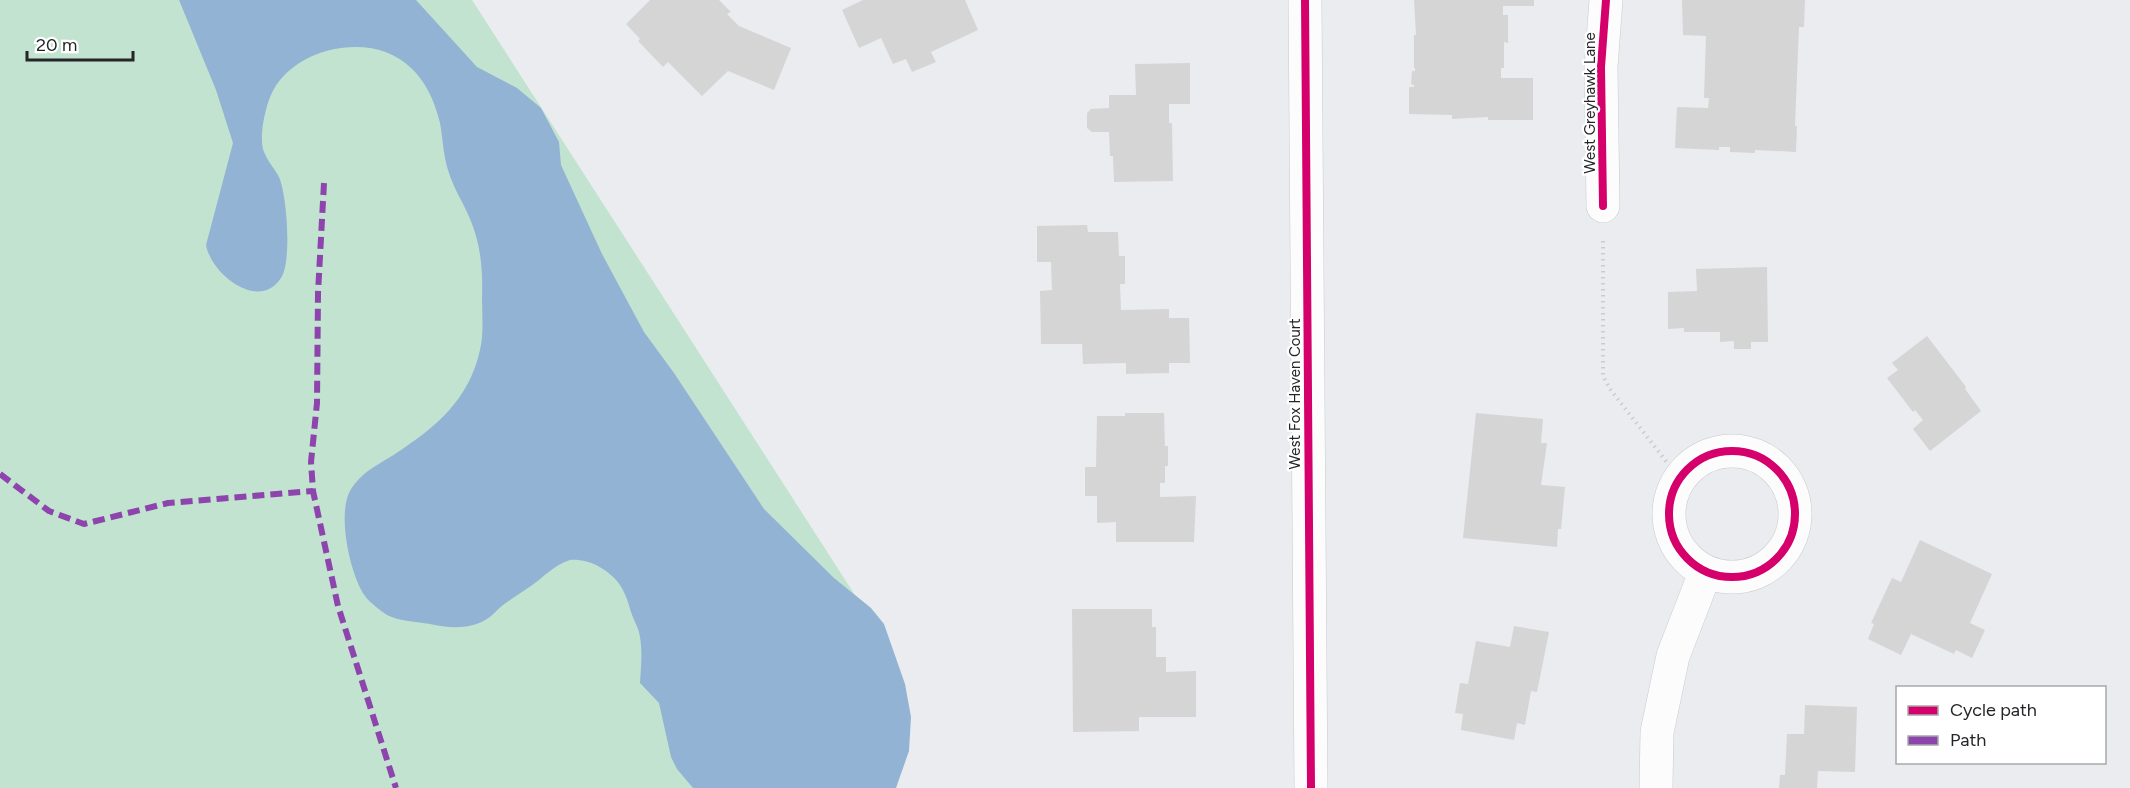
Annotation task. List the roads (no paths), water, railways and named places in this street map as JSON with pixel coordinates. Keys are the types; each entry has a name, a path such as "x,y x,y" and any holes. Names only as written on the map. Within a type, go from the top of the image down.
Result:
{"street":[{"name":"West Fox Haven Court","path":"1305,0 1311,788"},
{"name":"West Greyhawk Lane","path":"1603,206 1601,67 1606,0"},
{"path":"1736,450 1757,455 1775,468 1787,483 1794,502 1795,522 1790,541 1779,558 1763,570 1744,577 1724,578 1705,573 1687,560 1674,542 1668,521 1670,498 1679,478 1694,462 1714,453 1736,450"},
{"path":"1656,788 1657,732 1673,656 1705,573"}],"water":[{"path":"179,0 416,0 477,67 517,88 541,108 559,142 561,165 602,254 644,332 674,373 764,509 834,578 871,608 884,624 905,684 911,717 909,751 896,788 693,788 677,769 671,757 659,703 640,683 640,638 626,597 611,575 592,563 570,560 562,563 487,619 473,625 444,626 397,619 387,615 367,598 354,574 350,560 345,529 346,501 359,479 370,469 410,444 437,422 449,411 468,384 480,350 482,331 482,268 474,229 449,173 440,123 427,88 406,63 392,55 377,49 341,48 312,56 286,73 274,89 266,111 262,129 262,146 279,177 286,213 286,258 281,278 272,288 261,291 249,290 226,277 210,256 206,245 233,143 216,90"}]}
